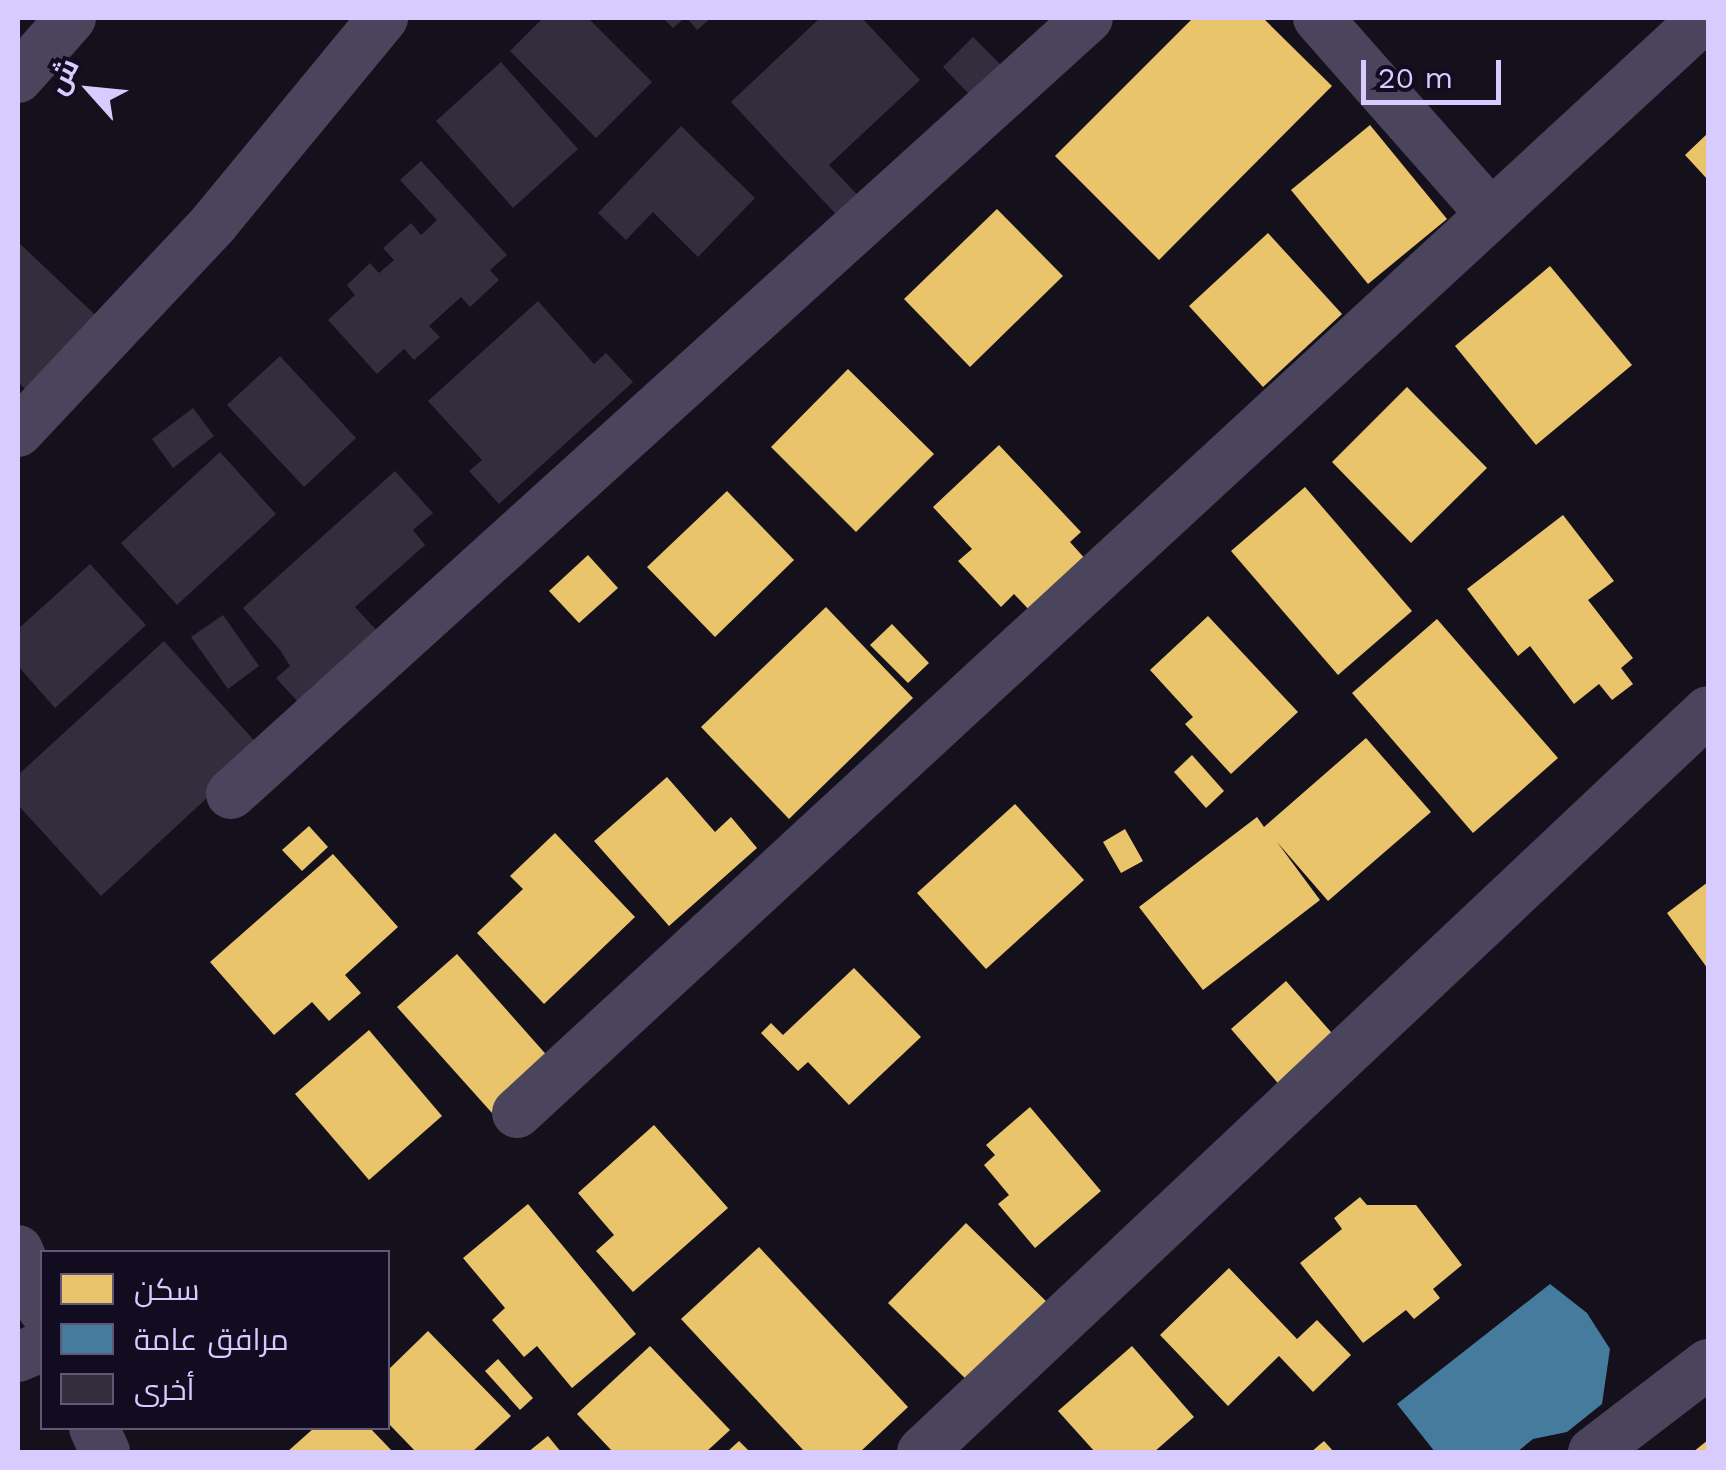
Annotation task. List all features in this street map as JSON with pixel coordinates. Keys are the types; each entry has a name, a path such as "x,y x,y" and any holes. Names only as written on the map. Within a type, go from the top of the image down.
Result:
{"street":[{"path":"18,78 72,18"},
{"path":"18,432 214,224 383,18"},
{"path":"231,794 1088,18"},
{"path":"1318,18 1489,212"},
{"path":"516,1113 1489,212 1704,18"},
{"path":"922,1452 1708,711"},
{"path":"18,1250 40,1303"},
{"path":"1593,1452 1708,1364"}],"building: سكن":[{"path":"1193,18 1263,18 1332,86 1159,260 1055,156"},
{"path":"1370,125 1447,219 1368,284 1291,190"},
{"path":"1708,133 1708,180 1685,155"},
{"path":"997,209 1063,276 970,367 904,299"},
{"path":"1268,233 1342,314 1263,387 1189,306"},
{"path":"1550,266 1632,365 1536,445 1455,346"},
{"path":"848,369 934,454 856,532 771,447"},
{"path":"1407,387 1487,468 1411,543 1332,462"},
{"path":"999,445 1081,532 1070,542 1088,562 1033,614 1014,594 1001,607 958,561 972,549 933,507"},
{"path":"1305,487 1412,611 1338,675 1231,551"},
{"path":"727,491 794,560 715,637 647,567"},
{"path":"1563,515 1614,581 1588,600 1633,658 1621,668 1633,684 1612,700 1599,684 1574,704 1530,646 1518,656 1467,589"},
{"path":"588,555 618,588 579,623 549,591"},
{"path":"826,607 913,698 789,819 701,727"},
{"path":"1208,616 1298,712 1231,774 1185,724 1193,717 1150,670"},
{"path":"1437,619 1558,758 1473,833 1352,693"},
{"path":"892,624 929,663 908,683 870,645"},
{"path":"1366,738 1431,812 1328,901 1277,842 1320,900 1203,990 1139,907 1257,817 1264,827"},
{"path":"1192,755 1224,791 1206,808 1174,772"},
{"path":"667,777 715,832 731,817 757,848 669,926 594,841"},
{"path":"1015,804 1084,880 986,969 917,893"},
{"path":"309,826 328,847 302,871 282,850"},
{"path":"1125,829 1143,861 1121,873 1103,842"},
{"path":"555,833 635,917 544,1004 477,933 523,889 510,876"},
{"path":"333,854 398,927 345,975 361,993 329,1021 312,1002 274,1035 210,962"},
{"path":"1708,882 1708,969 1667,913"},
{"path":"457,954 551,1060 492,1113 397,1007"},
{"path":"854,968 921,1037 849,1105 808,1062 798,1071 761,1033 771,1023 783,1035"},
{"path":"1286,981 1338,1040 1282,1088 1231,1029"},
{"path":"369,1030 442,1116 369,1180 295,1094"},
{"path":"1030,1107 1101,1191 1035,1248 998,1204 1009,1195 984,1165 995,1155 986,1145"},
{"path":"654,1125 728,1208 633,1292 596,1251 614,1235 578,1193"},
{"path":"1360,1197 1367,1205 1416,1205 1462,1265 1433,1289 1440,1298 1414,1319 1406,1310 1363,1343 1300,1263 1342,1229 1334,1218"},
{"path":"528,1204 636,1334 572,1388 537,1346 524,1357 492,1320 505,1308 463,1258"},
{"path":"966,1223 1049,1304 971,1384 888,1303"},
{"path":"759,1247 908,1407 860,1452 805,1452 681,1319"},
{"path":"1229,1268 1297,1339 1317,1320 1351,1355 1313,1392 1279,1356 1228,1406 1160,1335"},
{"path":"428,1331 511,1416 472,1452 416,1452 390,1425 390,1368"},
{"path":"650,1346 730,1430 706,1452 613,1452 577,1414"},
{"path":"1132,1346 1194,1417 1154,1452 1095,1452 1058,1411"},
{"path":"498,1359 533,1398 520,1410 485,1371"},
{"path":"312,1430 372,1430 393,1452 287,1452"},
{"path":"548,1436 561,1452 528,1452"},
{"path":"1708,1440 1708,1452 1693,1452"},
{"path":"739,1441 750,1452 727,1452"},
{"path":"1324,1441 1334,1452 1311,1452"}],"building: مرافق عامة":[{"path":"1550,1284 1587,1313 1610,1349 1602,1404 1567,1432 1533,1439 1517,1452 1435,1452 1397,1404"}],"building: أخرى":[{"path":"543,18 588,18 652,82 596,138 510,51"},
{"path":"663,18 685,18 673,28"},
{"path":"687,18 711,18 697,30"},
{"path":"820,18 862,18 920,80 829,165 868,206 847,226 731,102"},
{"path":"973,37 1002,66 971,96 943,67"},
{"path":"501,62 578,149 513,208 436,121"},
{"path":"681,126 755,198 698,257 653,212 626,240 598,213"},
{"path":"421,161 507,255 490,270 499,280 470,307 461,297 429,326 440,337 414,360 404,349 377,374 328,320 355,295 347,285 370,263 379,273 394,260 383,248 411,223 421,235 437,220 400,180"},
{"path":"18,242 107,326 37,401 18,382"},
{"path":"538,301 594,364 606,353 633,382 499,504 469,471 482,460 428,401"},
{"path":"280,356 356,438 304,487 227,405"},
{"path":"193,408 214,436 173,468 152,439"},
{"path":"220,452 276,514 177,605 121,543"},
{"path":"395,471 433,513 413,530 425,545 355,607 390,645 312,717 276,678 290,666 243,608"},
{"path":"90,564 146,625 55,708 18,666 18,629"},
{"path":"223,615 259,666 228,689 191,637"},
{"path":"164,641 261,748 101,896 18,805 18,775"}]}
